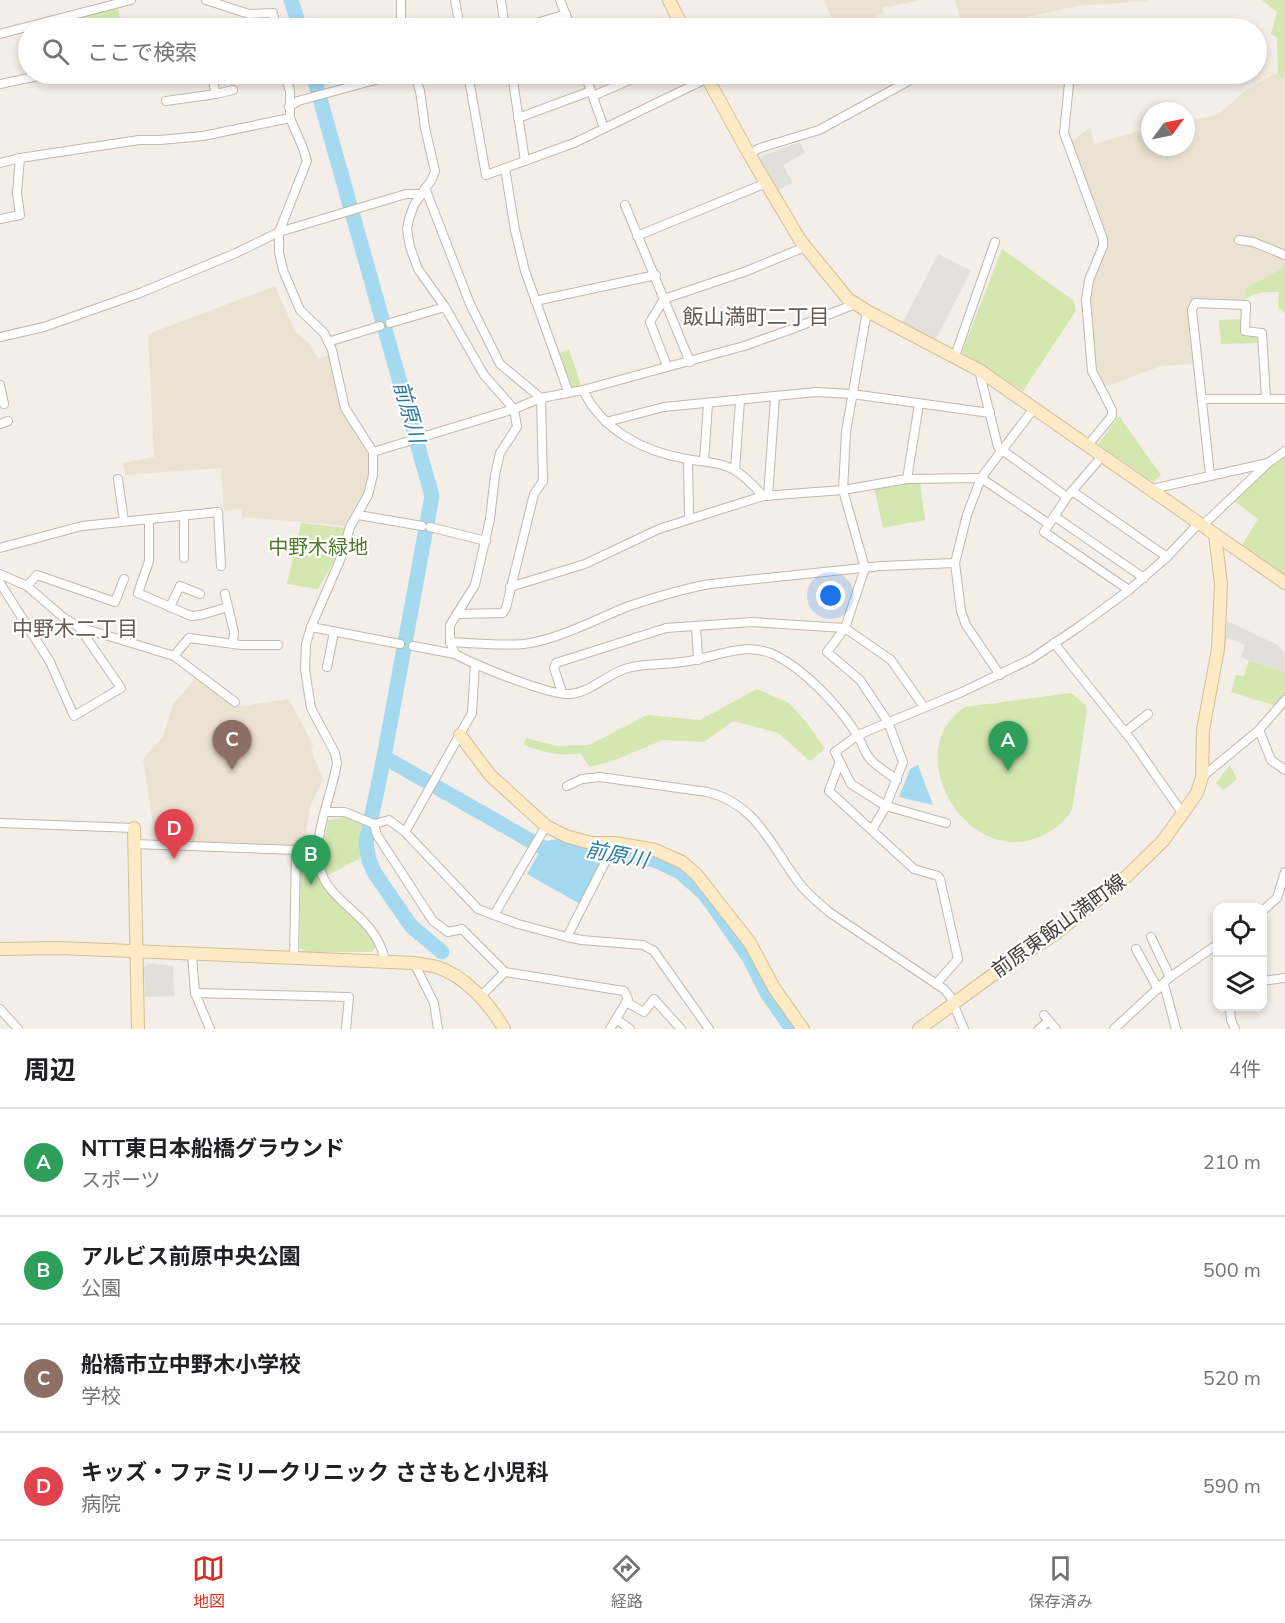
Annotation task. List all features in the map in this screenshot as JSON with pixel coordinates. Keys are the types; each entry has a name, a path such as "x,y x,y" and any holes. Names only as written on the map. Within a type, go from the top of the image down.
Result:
{"street":[{"path":"62,18 131,0"},
{"path":"210,2 225,0"},
{"path":"401,0 401,18"},
{"path":"455,0 458,18"},
{"path":"501,0 504,18"},
{"path":"560,0 567,18"},
{"path":"669,0 678,18"},
{"path":"210,2 249,14 273,14 274,18"},
{"path":"553,18 566,14"},
{"path":"0,34 18,29"},
{"path":"0,84 18,80"},
{"path":"214,84 216,94"},
{"path":"288,84 290,118 307,161 279,232 279,252 290,289 300,310 324,333 332,350 345,408 373,452 373,475 368,495 350,527 340,560 310,627 306,645 307,693 311,708 335,753 337,763 325,812 319,857 323,877 336,894 371,928 382,945 386,961"},
{"path":"289,107 298,101 355,84"},
{"path":"418,84 435,171 414,205 409,219 407,229 410,247 418,269 445,307 484,375 514,409 517,427 500,453 486,541 475,585 450,625 450,642 455,654"},
{"path":"469,84 486,175 574,142 690,84"},
{"path":"513,84 525,160"},
{"path":"588,84 604,128"},
{"path":"518,118 618,84"},
{"path":"710,84 805,247 843,294 867,311 979,370 1285,583"},
{"path":"749,154 760,148 819,130 899,84"},
{"path":"1069,84 1064,133 1103,239 1103,246 1086,292 1092,371 1112,410 1112,417 1089,445"},
{"path":"166,101 233,90"},
{"path":"0,163 140,140 203,136 290,118"},
{"path":"0,219 20,215 17,193 20,158"},
{"path":"505,168 519,246 535,301 568,392"},
{"path":"637,236 766,183"},
{"path":"0,337 44,327 140,293 236,253 279,232 423,191"},
{"path":"423,191 470,304 500,364 541,398 543,481 534,494 503,613 457,614"},
{"path":"625,205 656,275 690,362"},
{"path":"1239,240 1253,242 1285,255"},
{"path":"955,356 995,242"},
{"path":"667,366 650,322 664,299 744,272 805,247"},
{"path":"535,301 656,275"},
{"path":"1210,476 1192,310 1195,303 1246,305 1245,331 1262,333 1266,398"},
{"path":"373,452 514,409 541,398 583,390 667,366 690,362 792,329 855,304"},
{"path":"390,323 445,307"},
{"path":"867,311 846,432 843,489 865,568 845,628 827,652 860,680 888,722 903,762 886,806 872,830"},
{"path":"328,342 380,326"},
{"path":"979,370 998,447 1167,557"},
{"path":"0,385 4,404"},
{"path":"583,390 590,404 619,434 668,455 704,461 735,470 766,496"},
{"path":"606,422 664,407 816,392 852,394 990,413"},
{"path":"766,496 775,397"},
{"path":"1202,399 1285,399"},
{"path":"735,470 740,401"},
{"path":"704,461 708,404"},
{"path":"907,479 919,404"},
{"path":"1000,675 966,625 961,611 955,563 967,515 981,478 1035,407"},
{"path":"946,823 886,806 851,784 835,752 858,735 1000,675 1031,659 1130,590 1268,463 1285,451"},
{"path":"1102,455 1069,494 1044,532 1130,590"},
{"path":"688,460 689,518"},
{"path":"1152,489 1268,463"},
{"path":"510,587 585,564 659,529 689,518 766,496 843,489 907,479 981,478 1144,578"},
{"path":"118,479 124,521"},
{"path":"0,548 82,526 218,512 221,566"},
{"path":"184,515 184,558"},
{"path":"358,515 486,541"},
{"path":"149,519 148,561 138,593 191,616 228,607"},
{"path":"1202,777 1203,730 1218,649 1221,584 1215,534"},
{"path":"450,642 504,645 526,643 575,629 629,606 683,589 737,580 911,564 955,563"},
{"path":"0,574 27,586 64,618 79,627 174,656 235,702"},
{"path":"27,586 38,575 115,602 124,579"},
{"path":"0,583 50,662 74,716 122,688 79,627"},
{"path":"170,607 180,586 200,594"},
{"path":"225,594 234,632 233,644"},
{"path":"562,692 554,668 556,663 666,628 752,622 845,628 891,660 924,707"},
{"path":"696,626 698,660"},
{"path":"310,627 400,644"},
{"path":"327,667 334,632"},
{"path":"174,656 189,638 233,644 278,645"},
{"path":"1054,643 1125,732 1183,814"},
{"path":"412,646 455,654 475,664 546,689 569,694 586,690 626,668 654,663 698,660 715,654 746,649 760,650 775,655 814,685 858,735 870,759 897,780"},
{"path":"405,832 472,713 475,664"},
{"path":"1202,777 1259,730 1285,700"},
{"path":"1125,732 1148,714"},
{"path":"1259,730 1271,759 1285,770"},
{"path":"460,735 490,775 546,826 566,836 591,843 615,843 655,850 682,862 697,874 750,943 774,988 803,1029"},
{"path":"839,764 830,791 914,869 938,876 940,879 958,959 936,984"},
{"path":"567,786 582,779 600,777 707,792 728,798 752,816 800,884 822,906 950,996 964,1029"},
{"name":"前原東飯山満町線","path":"919,1029 1055,934 1119,884 1163,841 1197,793 1202,777"},
{"path":"325,812 345,812 374,824 389,820 405,832 478,909 518,924 567,937 643,945 654,951 710,1029"},
{"path":"0,823 134,828 138,1029"},
{"path":"374,824 381,842 433,921 448,932 462,929 505,972 624,991 628,999 610,1029"},
{"path":"494,915 546,826"},
{"path":"567,937 615,843"},
{"path":"135,844 296,850 294,959"},
{"path":"1267,908 1277,898 1284,884 1285,872"},
{"path":"1150,937 1176,1029"},
{"path":"0,950 59,948 414,963 436,967 462,981 497,1016 504,1029"},
{"path":"1114,1029 1164,983 1213,948"},
{"path":"1136,949 1164,983"},
{"path":"192,955 195,993 210,1029"},
{"path":"414,963 434,1003 438,1029"},
{"path":"1267,980 1284,978 1285,968"},
{"path":"480,997 505,972"},
{"path":"195,993 349,997 346,1029"},
{"path":"626,1002 644,1012 654,999 681,1029"},
{"path":"0,1009 18,1029"},
{"path":"1230,1011 1235,1029"},
{"path":"958,1016 972,1029"},
{"path":"1039,1029 1046,1018 1056,1029"},
{"path":"616,1019 630,1029"}],"shaded area":[{"path":"824,0 921,0 882,8 884,13 871,18 832,18"},
{"path":"955,0 1147,0 1077,6 1022,18 960,18"},
{"path":"1277,73 1285,78 1285,251 1255,238 1241,237 1237,244 1253,246 1285,259 1285,263 1279,270 1246,288 1244,300 1189,301 1195,364 1161,366 1104,387 1094,369 1088,293 1107,246 1071,142 1090,128 1094,144 1141,131 1141,156 1195,156 1195,119 1218,115 1246,90 1257,84 1267,84 1267,78"},
{"path":"800,142 805,153 783,165 793,183 778,190 760,160 762,156"},
{"path":"938,254 971,271 936,339 903,322"},
{"path":"275,286 295,331 310,344 318,359 329,355 341,409 370,453 371,473 367,487 348,526 242,517 241,509 224,511 221,468 125,475 123,463 154,457 148,334"},
{"path":"1223,619 1278,645 1285,654 1285,672 1241,657 1245,645 1227,638 1223,650"},
{"path":"197,677 235,707 289,699 313,745 311,750 323,779 310,807 304,847 160,841 158,824 153,825 143,759 163,737 173,704"},
{"path":"149,963 173,966 174,996 145,997 144,967"}],"green space":[{"path":"1262,0 1285,0 1285,78 1278,74 1277,38 1271,34 1277,12"},
{"path":"118,7 120,18 78,18"},
{"path":"1002,249 1074,301 1076,311 1023,391 962,352"},
{"path":"1285,263 1285,314 1278,307 1279,292 1261,293 1244,300 1246,288 1279,270"},
{"path":"1242,319 1242,332 1260,335 1260,343 1221,344 1219,320"},
{"path":"569,349 581,385 571,388 560,353"},
{"path":"1119,416 1161,475 1153,482 1098,444"},
{"path":"1285,455 1285,575 1242,545 1258,519 1233,500 1271,464"},
{"path":"920,482 925,520 883,528 874,487"},
{"name":"中野木緑地","path":"301,523 347,528 336,558 318,589 287,584"},
{"path":"1249,660 1285,672 1285,694 1276,706 1231,692 1236,675 1244,676"},
{"path":"757,689 789,703 807,723 825,749 810,761 778,733 734,721 704,742 663,740 610,762 590,767 580,753 551,753 524,745 526,738 557,746 589,745 647,715 700,720"},
{"path":"1071,693 1086,705 1087,711 1072,810 1057,827 1037,838 1010,842 986,835 965,820 949,799 940,774 938,749 946,726 965,707"},
{"path":"1230,765 1237,779 1223,790 1216,783"},
{"path":"344,817 368,826 365,843 366,855 319,880 367,931 375,947 372,952 305,952 300,948 301,848 323,846 328,820"}],"water":[{"path":"918,765 933,805 899,797 910,769"},
{"path":"569,850 596,855 595,861 601,865 580,904 527,874 540,851 550,854"}],"waterway":[{"name":"前原川","path":"291,0 297,18"},
{"name":"前原川","path":"316,84 432,496 384,757 545,849 565,845 587,851 643,857 680,872 704,893 715,908 750,959 767,993 792,1029"},
{"name":"前原川","path":"384,757 366,843 369,860 374,872 411,926 442,952"}],"place":[{"name":"船橋市立中野木小学校","path":"232,770"},
{"name":"NTT東日本船橋グラウンド","path":"1008,771"},
{"name":"キッズ・ファミリークリニック ささもと小児科","path":"174,859"},
{"name":"アルビス前原中央公園","path":"311,885"}],"district":[{"name":"飯山満町二丁目","path":"756,317"},
{"name":"中野木二丁目","path":"75,629"}]}
